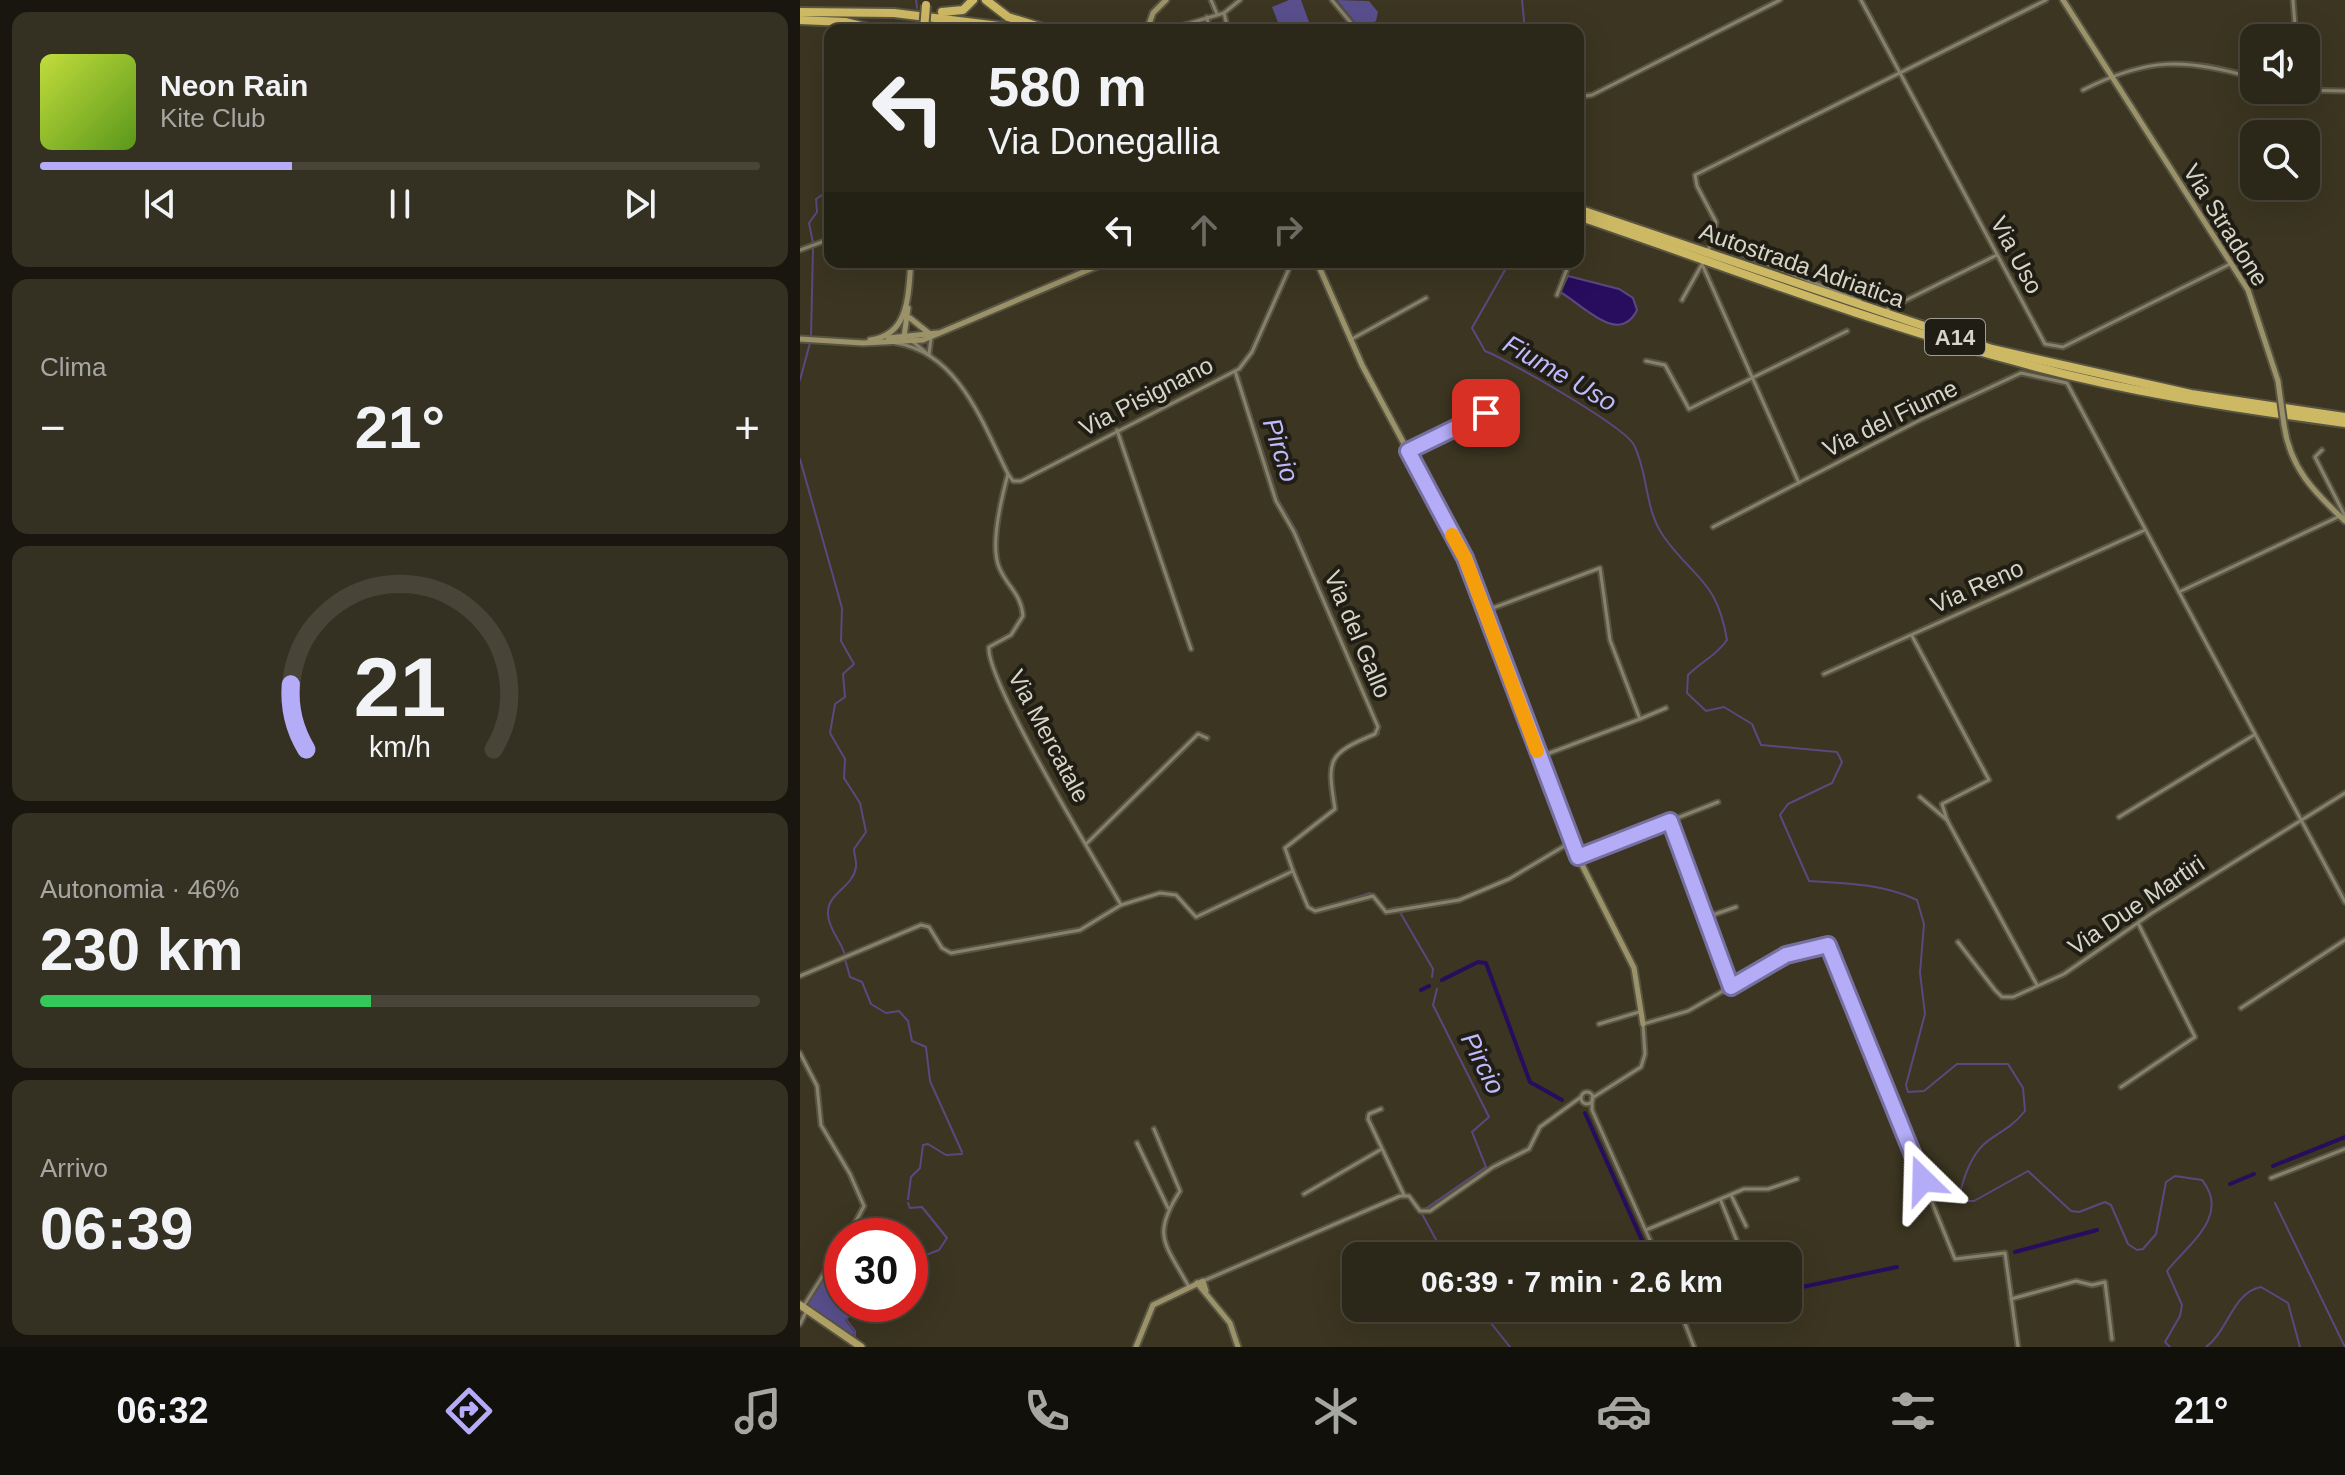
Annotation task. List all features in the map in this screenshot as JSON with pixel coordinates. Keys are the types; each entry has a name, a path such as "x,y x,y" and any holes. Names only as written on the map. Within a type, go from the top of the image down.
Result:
{"highway":[{"path":"800,15 868,8 948,12 963,10 973,0"},
{"path":"986,0 1008,17 1031,24"},
{"path":"925,24 927,3"},
{"path":"800,15 894,13 983,24"},
{"path":"800,15 853,24"},
{"path":"800,15 912,19 951,24"},
{"name":"Autostrada Adriatica","path":"1584,211 1992,349 2191,394 2345,417"},
{"name":"Autostrada Adriatica","path":"1584,218 2012,361 2214,404 2345,423"}],"main road":[{"path":"804,1308 861,1347"}],"street":[{"path":"1149,24 1153,13 1166,0"},
{"path":"1211,0 1217,14"},
{"path":"1190,24 1224,13 1240,0"},
{"path":"1332,0 1352,24"},
{"path":"1584,96 1780,0"},
{"name":"Via Uso","path":"1861,0 2045,344 2058,349 2231,264"},
{"path":"1708,251 1716,222 1697,186 1695,175 2046,0"},
{"name":"Via Stradone","path":"2063,0 2248,290 2278,381 2290,454 2303,479 2343,518"},
{"path":"2293,0 2295,24"},
{"path":"1224,13 1227,24"},
{"path":"1207,17 1208,24"},
{"path":"2083,90 2112,77 2178,61 2240,75"},
{"path":"2320,90 2345,91"},
{"path":"800,250 824,241"},
{"path":"1712,242 1886,310 1997,255"},
{"path":"1682,300 1702,265 1799,484"},
{"path":"906,336 911,268"},
{"path":"886,340 912,341 946,331 1093,268"},
{"name":"Via Pisignano","path":"1008,474 1013,481 1021,481 1235,371 1252,352 1289,268"},
{"path":"1320,268 1350,340 1465,558 1571,842 1634,968 1643,1011 1645,1054 1641,1067 1585,1103 1573,1104"},
{"path":"1557,295 1567,269"},
{"path":"1350,340 1426,298"},
{"path":"906,316 931,336"},
{"path":"886,340 906,316"},
{"path":"1646,361 1665,365 1689,409 1847,331"},
{"path":"899,341 906,336"},
{"path":"906,336 952,374 968,395 1008,474"},
{"path":"800,339 853,342 931,336"},
{"path":"930,356 931,336"},
{"path":"886,340 930,356"},
{"path":"912,341 918,350"},
{"name":"Via del Gallo","path":"1235,371 1276,501 1294,532 1378,727 1375,734 1339,751 1332,758 1328,778 1335,809 1285,848 1293,871"},
{"name":"Via del Fiume","path":"1713,527 1922,419 2021,373 2067,383 2345,902"},
{"path":"1408,451 1486,413"},
{"path":"1117,430 1191,649"},
{"path":"2179,592 2343,518 2315,457 2322,450"},
{"name":"Via Mercatale","path":"1008,474 1000,501 996,554 998,566 1017,590 1023,616 1011,635 989,647 988,655 1003,694 1121,905"},
{"name":"Via Reno","path":"1824,674 2145,530"},
{"path":"1485,611 1600,568 1610,640 1640,719"},
{"path":"1912,635 1989,780 1942,804 1947,820 2038,986"},
{"path":"1539,757 1666,708"},
{"name":"Via Mercatale","path":"1086,844 1198,734 1203,733 1207,738"},
{"path":"2119,817 2254,735"},
{"name":"Via Due Martiri","path":"1958,942 2002,997 2013,997 2064,974 2138,923 2345,793"},
{"path":"1920,797 1947,820"},
{"path":"1578,857 1718,802"},
{"path":"1670,821 1731,987"},
{"path":"800,976 921,925 929,927 942,948 951,953 1080,930 1121,905 1145,896 1171,894 1196,917 1293,871 1311,911 1373,896 1386,912 1459,900 1509,879 1571,842"},
{"path":"1704,918 1736,907"},
{"path":"2121,1087 2195,1037 2138,923"},
{"path":"2241,1008 2345,940"},
{"path":"1643,1024 1688,1011 1786,955 1828,945 1955,1259 2005,1253 2018,1347"},
{"path":"1599,1024 1643,1011"},
{"path":"800,1053 817,1086 821,1125 850,1174 864,1206 858,1218"},
{"path":"1381,1109 1369,1114 1368,1119 1380,1150 1404,1195 1420,1211 1430,1211 1493,1167 1529,1149 1540,1127 1588,1092 1599,1092"},
{"path":"1588,1092 1592,1110"},
{"path":"1581,1097 1592,1110 1651,1242"},
{"path":"1154,1129 1180,1191 1168,1208 1162,1236 1189,1287"},
{"path":"1137,1143 1168,1208"},
{"path":"2271,1178 2345,1149"},
{"path":"1304,1194 1380,1150"},
{"path":"1646,1230 1750,1187 1768,1189 1797,1179"},
{"path":"1136,1347 1153,1305 1404,1195"},
{"path":"1731,1195 1746,1226"},
{"path":"1720,1200 1737,1241"},
{"path":"800,1324 804,1308 824,1275"},
{"path":"2010,1299 2076,1281 2092,1285 2105,1282 2112,1339"},
{"path":"1200,1282 1230,1323 1238,1347"},
{"path":"1684,1322 1694,1347"}],"shaded area":[{"path":"1289,0 1301,0 1310,24 1279,24 1272,7"},
{"path":"1337,0 1369,1 1378,12 1376,21 1357,24"},
{"path":"1568,276 1619,289 1633,298 1637,310 1629,320 1620,324 1600,319 1560,292"},
{"path":"824,1277 824,1318 806,1306"},
{"path":"830,1322 846,1322 854,1332 853,1338"}],"waterway":[{"path":"916,0 917,8"},
{"name":"Fiume Uso","path":"1522,0 1524,24"},
{"path":"824,176 824,180"},
{"path":"813,243 809,223 817,212 816,199 824,194"},
{"path":"811,336 813,248"},
{"name":"Fiume Uso","path":"1504,268 1472,328 1485,351 1564,394 1626,436 1639,456 1658,526 1711,592 1717,605 1727,640 1688,675 1687,693 1706,711 1724,707 1752,724 1761,745 1837,752 1842,762 1832,783 1788,804 1780,815 1809,881 1878,887 1917,900 1924,924 1920,973 1925,1014 1906,1085 1908,1092 1924,1091 1957,1064 2008,1064 2023,1088 2025,1111 1978,1151 1963,1182 1962,1201 1974,1201 2028,1171 2071,1211 2079,1212 2105,1202 2111,1205 2128,1244 2137,1250 2143,1249 2156,1234 2166,1182 2175,1176 2202,1180 2210,1193 2212,1206 2209,1217 2195,1240 2167,1271 2182,1305 2180,1316 2165,1342 2170,1347"},
{"path":"800,380 810,343"},
{"name":"Pircio","path":"1239,376 1278,499 1296,530 1335,621"},
{"path":"800,459 842,608 841,641 854,664 843,674 845,697 835,704 830,733 845,759 844,778 860,803 866,832 854,849 854,874 829,907 831,926 845,955"},
{"name":"Pircio","path":"1346,648 1364,691"},
{"name":"Pircio","path":"1356,744 1379,734 1379,727"},
{"name":"Pircio","path":"1310,830 1336,809"},
{"name":"Pircio","path":"1301,887 1310,906"},
{"name":"Pircio","path":"1318,909 1370,893 1381,903"},
{"name":"Pircio","path":"1387,910 1397,907"},
{"name":"Pircio","path":"1401,914 1433,969 1432,977"},
{"path":"845,959 850,977 862,982 871,1004 886,1013 899,1011 908,1021 912,1041 926,1047 930,1081 962,1152"},
{"path":"1442,980 1478,962 1486,963 1530,1082 1562,1100"},
{"path":"1421,990 1429,986"},
{"name":"Pircio","path":"1425,1209 1486,1167 1472,1132 1489,1117 1433,1005 1437,989"},
{"path":"1585,1113 1643,1242"},
{"path":"2273,1166 2345,1137"},
{"path":"908,1199 911,1177 920,1168 923,1145 928,1144 946,1155 962,1154"},
{"path":"2230,1184 2254,1174"},
{"path":"908,1203 910,1208 922,1207 947,1238 939,1250 928,1254"},
{"path":"2275,1203 2345,1347"},
{"name":"Pircio","path":"1422,1214 1437,1242"},
{"path":"2015,1252 2097,1230"},
{"path":"1802,1287 1897,1267"},
{"name":"Fiume Uso","path":"2206,1347 2244,1296 2261,1287 2288,1303 2300,1347"},
{"path":"848,1322 855,1331 855,1337"},
{"name":"Pircio","path":"1490,1322 1510,1347"}],"slow traffic":[{"path":"1452,535 1465,558 1537,751"}],"route":[{"path":"1486,413 1434,435 1408,451 1465,558 1578,857 1670,821 1731,987 1786,955 1828,945 1923,1180"}]}
